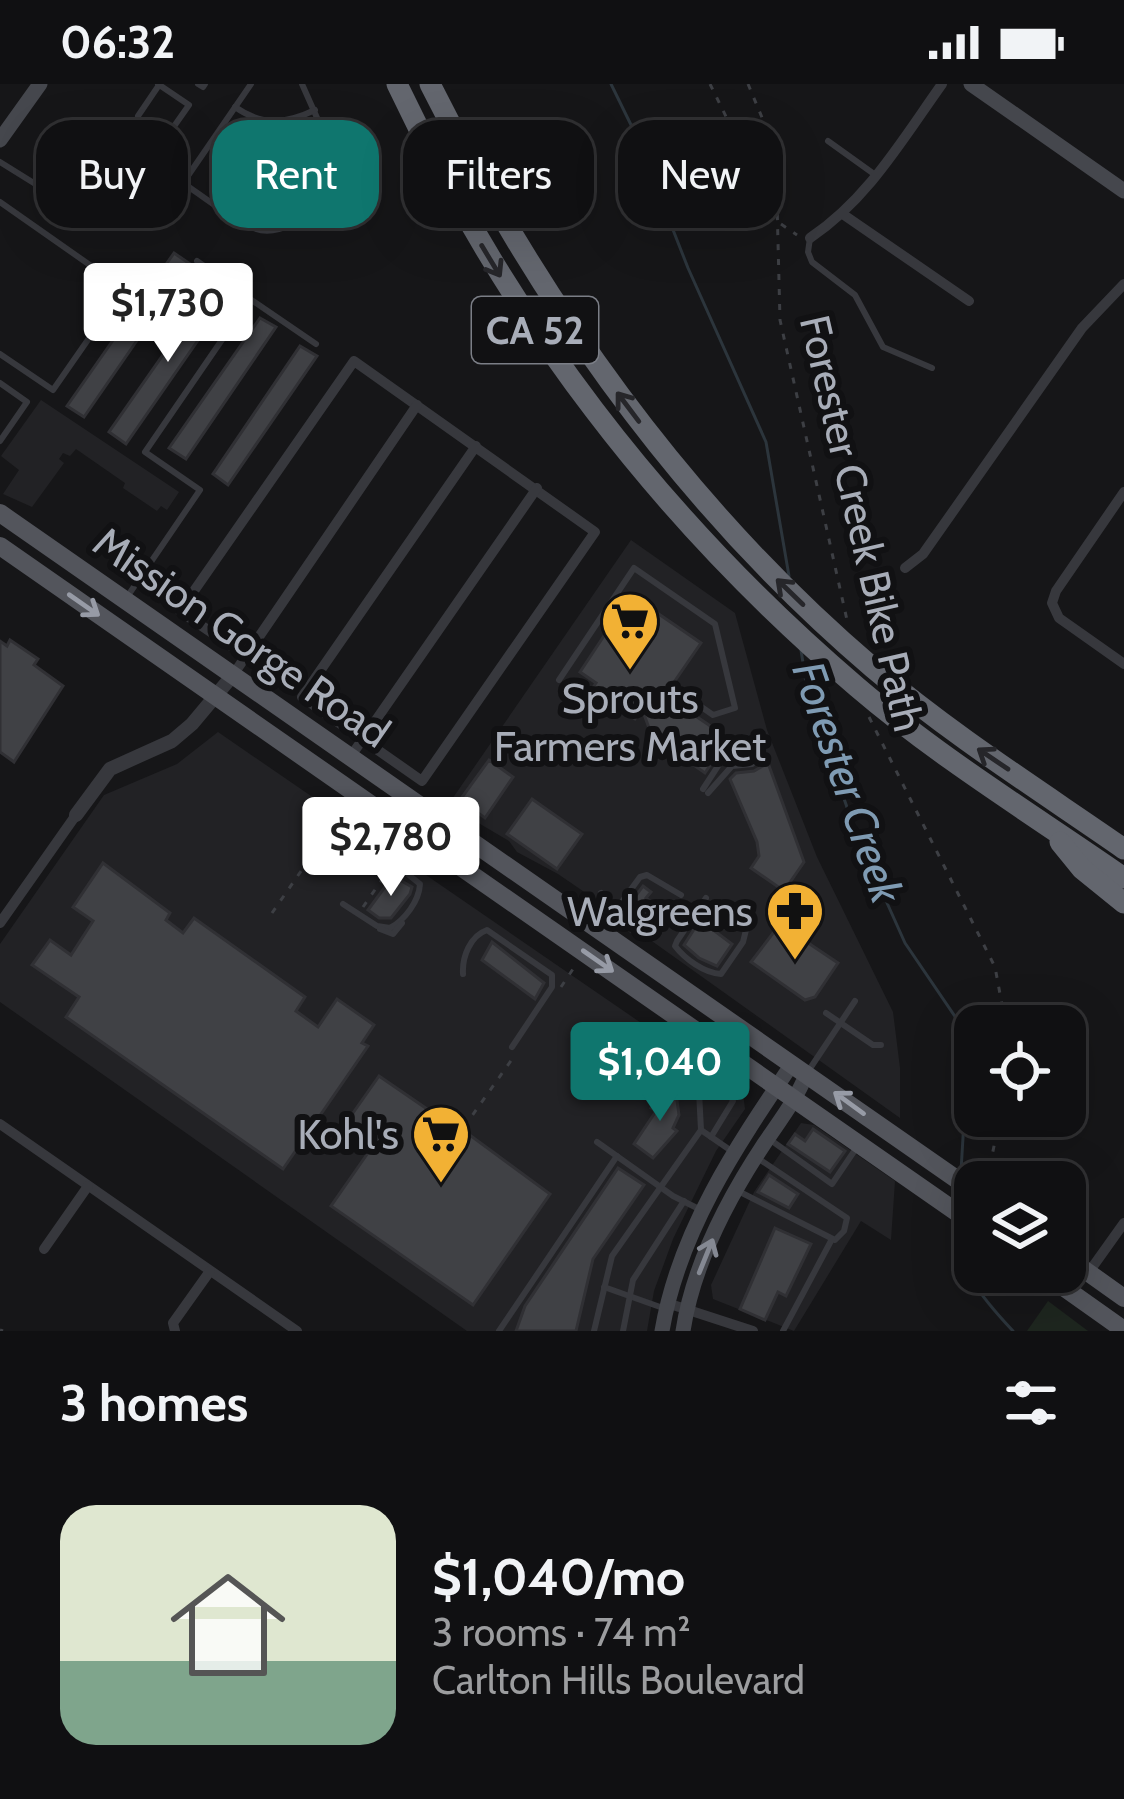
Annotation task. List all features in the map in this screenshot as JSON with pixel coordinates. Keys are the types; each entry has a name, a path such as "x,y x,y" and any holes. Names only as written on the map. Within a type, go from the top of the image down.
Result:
{"highway":[{"name":"CA 52","path":"397,84 458,205 530,324 656,491 710,550 876,707 1124,878"},
{"name":"CA 52","path":"430,84 502,219 589,355 700,499 764,568 877,671 953,732 1124,849"},
{"path":"1042,793 1124,836"},
{"path":"1045,823 1082,869 1124,903"}],"main road":[{"path":"3,130 40,84"},
{"path":"970,84 1122,185"},
{"name":"Mission Gorge Road","path":"0,513 954,1177"},
{"name":"Mission Gorge Road","path":"0,546 954,1210"},
{"path":"662,1331 666,1306 702,1210 777,1086 800,1068"},
{"path":"683,1331 686,1308 736,1191 796,1100 800,1068"},
{"path":"1088,1272 1124,1298"},
{"path":"1072,1293 1124,1330"}],"street":[{"path":"811,238 844,215 942,84"},
{"path":"844,215 969,302"},
{"path":"905,568 923,554 1082,328 1124,284"},
{"path":"246,656 180,611 354,361 476,446 536,488 595,532 422,781 302,697 476,446"},
{"path":"0,923 110,769 172,741 233,675 417,405"},
{"path":"351,756 536,488"},
{"path":"1124,492 1052,603 1059,618 1124,664"},
{"path":"0,1124 297,1331"},
{"path":"44,1249 88,1186"},
{"path":"1088,1272 1124,1223"},
{"path":"175,1331 173,1323 209,1271"},
{"path":"666,1306 686,1308 753,1331"}],"lane":[{"path":"138,116 159,84 189,105 178,120"},
{"path":"251,84 183,183 250,229 266,233 281,232 350,192 302,84"},
{"path":"235,107 272,122 290,121 315,110"},
{"path":"828,140 877,176"},
{"path":"0,161 36,184"},
{"path":"0,202 134,296"},
{"path":"811,238 812,262 855,295 883,347 932,368"},
{"path":"197,261 316,344"},
{"path":"125,600 200,490 145,452 250,299"},
{"path":"0,354 52,391 100,321"},
{"path":"0,383 27,402 0,440"},
{"path":"559,680 634,568 715,624 735,708 713,716 683,694"},
{"path":"742,737 753,739 759,748 752,764 732,766 705,791 733,743 742,737"},
{"path":"467,871 483,848"},
{"path":"344,904 394,934 420,892 420,884 394,863 375,859"},
{"path":"601,892 610,910 616,910 640,877 647,875 682,895"},
{"path":"706,898 677,940 680,953 710,973 721,974 743,942 746,930 736,920"},
{"path":"463,974 466,951 487,929 551,974 552,987 512,1047"},
{"path":"800,1068 855,1001"},
{"path":"826,1013 872,1045 881,1046"},
{"path":"594,1331 611,1256 701,1130 698,1072 717,1044"},
{"path":"698,1072 729,1093 733,1102 711,1137"},
{"path":"701,1130 733,1153"},
{"path":"768,1139 832,1184 859,1144"},
{"path":"597,1142 702,1210"},
{"path":"499,1331 616,1156"},
{"path":"756,1157 848,1218 783,1331"},
{"path":"736,1191 833,1238"},
{"path":"623,1331 633,1280 684,1201"},
{"path":"604,1287 666,1306"}],"path":[{"path":"710,84 728,120"},
{"name":"Forester Creek Bike Path","path":"748,84 763,120"},
{"path":"783,227 811,238"},
{"name":"Forester Creek Bike Path","path":"778,228 780,320 850,634"},
{"name":"Forester Creek Bike Path","path":"876,707 872,727 995,967 1002,1005"},
{"path":"272,913 326,835"},
{"path":"358,914 394,863"}],"shaded area":[{"path":"41,400 179,492 167,510 161,506 157,511 76,449 70,456 63,453 59,459 64,463 32,507 3,494 19,470 1,456"},
{"path":"631,540 735,613 767,730 817,857 893,1012 900,1118 642,934 633,935 596,900 448,805"},
{"path":"218,732 743,1093 745,1109 716,1151 673,1239 654,1291 647,1331 467,1331 0,1002 0,944 104,795 177,764"},
{"path":"801,1123 814,1125 895,1181 891,1240 861,1221 794,1331 713,1299 711,1285 754,1192"},
{"path":"1048,1301 1088,1331 1027,1331"}],"building":[{"path":"174,253 190,264 84,417 67,406"},
{"path":"212,285 228,297 126,444 109,432"},
{"path":"260,318 276,327 186,459 169,448"},
{"path":"300,346 317,356 228,485 213,474"},
{"path":"631,595 701,643 668,691 681,706 728,738 705,773 652,736 642,709 635,719 592,689 596,683 580,672"},
{"path":"10,640 38,659 34,665 63,686 14,762 0,752 0,641 7,646"},
{"path":"489,760 513,777 485,818 460,800"},
{"path":"768,763 804,862 784,891 751,868 759,856 757,842 730,779"},
{"path":"532,799 582,834 557,869 507,834"},
{"path":"103,863 170,913 166,920 183,933 194,918 305,997 296,1011 318,1027 337,999 374,1025 362,1043 368,1046 283,1169 66,1017 79,997 32,965 50,940 71,955 93,921 73,907"},
{"path":"393,876 412,887 410,894 391,918 379,918 368,910"},
{"path":"643,886 651,892 646,898 650,901 634,923 622,914"},
{"path":"700,920 732,944 717,966 684,945"},
{"name":"Walgreens","path":"780,924 838,963 815,997 805,1000 751,962"},
{"path":"492,942 544,983 535,999 482,960"},
{"name":"Kohl's","path":"379,1076 444,1116 550,1194 473,1305 331,1206 370,1150 341,1130"},
{"path":"667,1086 676,1093 679,1115 673,1128 677,1131 653,1158 634,1144"},
{"path":"813,1129 845,1151 830,1172 788,1144 795,1134 805,1141"},
{"path":"618,1168 644,1185 593,1259 576,1331 516,1331 525,1306"},
{"path":"769,1175 798,1194 789,1208 758,1192"},
{"path":"775,1228 811,1244 786,1296 778,1292 765,1320 740,1309"}],"waterway":[{"name":"Forester Creek","path":"611,84 766,442 789,576"},
{"name":"Forester Creek","path":"801,650 808,695 857,836 905,943 969,1037 962,1161"},
{"name":"Forester Creek","path":"981,1293 1013,1331"}],"place":[{"name":"Sprouts Farmers Market","path":"630,672"},
{"name":"Walgreens","path":"795,962"},
{"name":"Kohl's","path":"441,1185"}]}
